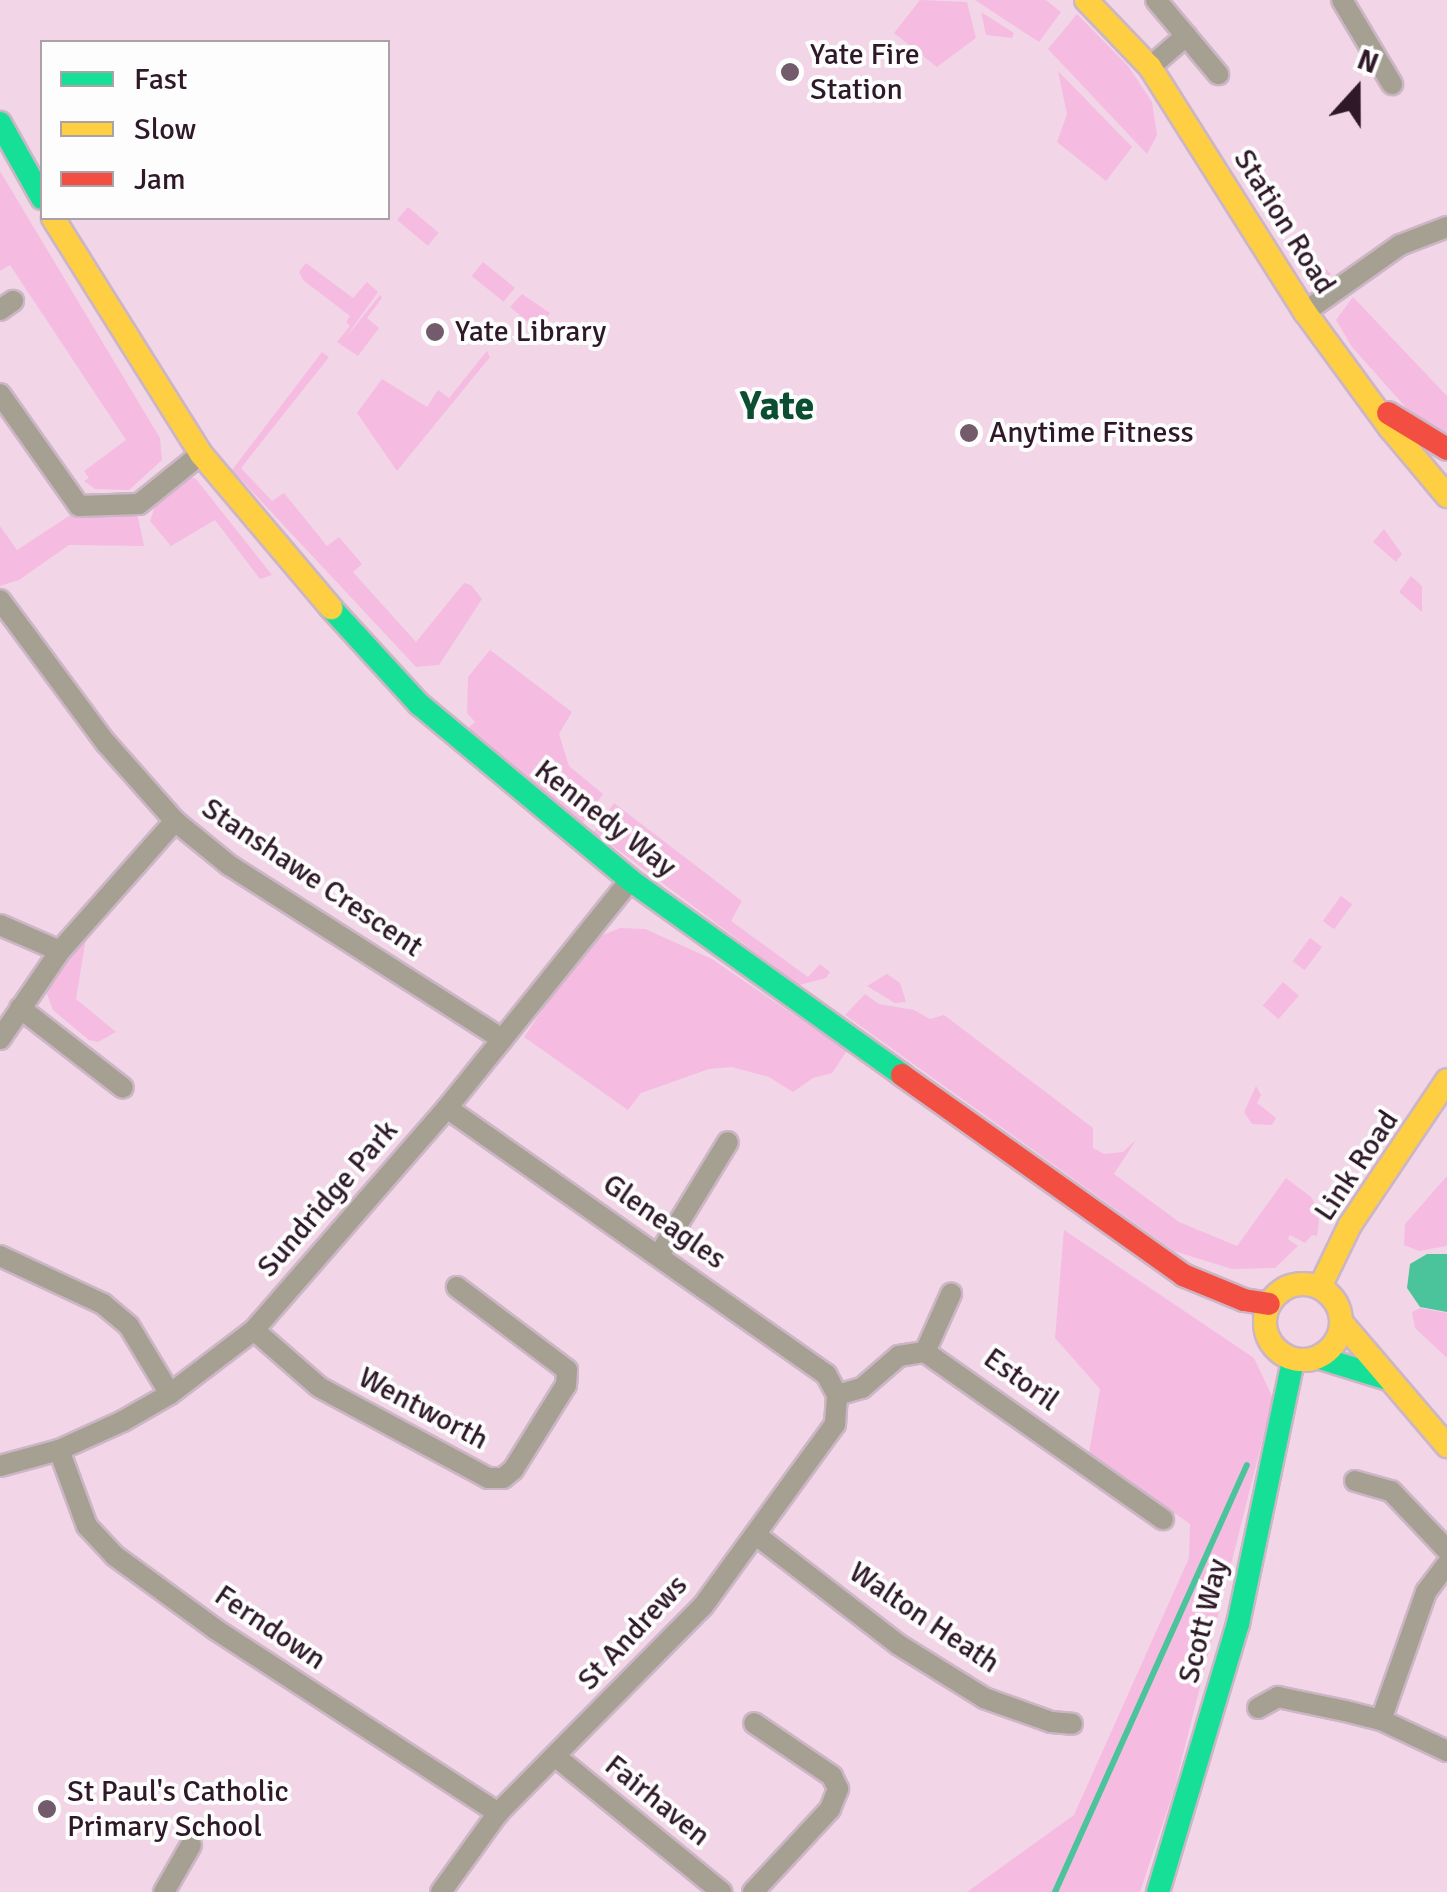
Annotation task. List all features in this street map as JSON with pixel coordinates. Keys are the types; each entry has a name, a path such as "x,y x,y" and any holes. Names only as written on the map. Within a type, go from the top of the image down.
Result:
{"main road":[{"name":"Station Road","path":"1086,0 1150,67 1304,312 1447,496"},
{"path":"2,132 40,195"},
{"name":"Kennedy Way","path":"55,220 201,454 384,670 630,880 1182,1275 1244,1300 1269,1304"},
{"name":"Station Road","path":"1374,404 1447,449"},
{"name":"Link Road","path":"1320,1287 1350,1226 1447,1080"},
{"path":"1388,1379 1320,1358 1293,1360 1269,1341 1264,1326 1269,1304 1291,1286 1320,1287 1332,1296 1342,1323 1447,1446"},
{"path":"1320,1358 1339,1338 1342,1323"},
{"name":"Scott Way","path":"1158,1892 1238,1624 1293,1360"}],"street":[{"path":"1156,0 1218,74"},
{"path":"1342,0 1392,84"},
{"path":"1150,67 1186,36"},
{"path":"1304,312 1400,246 1447,227"},
{"path":"0,394 79,506 139,504 201,454"},
{"name":"Stanshawe Crescent","path":"0,600 106,743 175,821 229,865 502,1039"},
{"path":"0,1039 60,951 175,821"},
{"name":"Sundridge Park","path":"0,1466 59,1450 170,1394 254,1330 447,1108 630,880"},
{"path":"0,925 60,951"},
{"path":"20,1008 123,1088"},
{"name":"Gleneagles","path":"447,1108 826,1374 837,1395"},
{"path":"659,1255 728,1142"},
{"path":"0,1256 103,1304 128,1326 170,1394"},
{"name":"Wentworth","path":"254,1330 318,1387 473,1470 502,1478 512,1470 566,1385 567,1370 457,1288"},
{"path":"837,1395 862,1388 899,1356 925,1352 951,1294"},
{"name":"Estoril","path":"925,1352 1164,1519"},
{"name":"St Andrews","path":"441,1892 498,1813 702,1606 834,1424 837,1395"},
{"name":"Ferndown","path":"59,1450 87,1526 115,1556 214,1629 498,1813"},
{"path":"1356,1481 1391,1490 1447,1550"},
{"name":"Walton Heath","path":"756,1535 899,1644 984,1698 1051,1722 1072,1724"},
{"path":"1381,1720 1426,1592 1447,1564"},
{"path":"1258,1708 1278,1697 1381,1720 1447,1751"},
{"path":"752,1892 830,1810 838,1789 832,1776 754,1722"},
{"name":"Fairhaven","path":"554,1756 722,1892"},
{"path":"164,1892 191,1846"}],"shaded area":[{"path":"920,0 967,2 976,38 937,67 894,33"},
{"path":"975,0 1046,0 1061,12 1039,42"},
{"path":"981,12 1014,33 1012,38 986,35"},
{"path":"1077,14 1128,66 1152,102 1157,135 1147,154 1048,49"},
{"path":"1058,71 1132,147 1106,181 1057,142 1067,114"},
{"path":"0,171 160,438 162,460 129,490 95,489 84,481 89,478 84,471 126,440 10,265 0,271"},
{"path":"408,207 439,233 428,246 397,220"},
{"path":"1307,249 1331,274 1325,279 1310,278 1293,258"},
{"path":"483,262 515,288 504,302 472,276"},
{"path":"306,263 353,298 367,282 378,292 343,341 380,295 382,298 367,318 379,328 358,356 337,342 350,326 346,322 350,316 303,280 299,272"},
{"path":"522,294 550,313 538,330 510,307"},
{"path":"1353,297 1447,396 1447,433 1409,411 1352,347 1336,320"},
{"path":"487,351 490,357 397,471 357,413 382,379 427,407 438,390 449,398"},
{"path":"322,352 329,357 241,468 272,501 284,493 327,546 339,537 362,564 353,572 416,642 464,583 471,585 482,599 439,665 416,667 232,470"},
{"path":"189,476 196,479 272,575 260,579 215,520 171,546 150,521 156,503"},
{"path":"75,512 137,513 144,546 69,545 19,580 0,586 0,526 17,550"},
{"path":"1384,529 1402,554 1396,562 1373,542"},
{"path":"1411,576 1422,586 1422,612 1399,592"},
{"path":"490,650 572,712 559,734 569,766 603,794 582,824 467,729 475,722 467,713 468,677"},
{"path":"614,803 742,901 731,921 808,977 820,964 830,972 826,978 799,985 594,832"},
{"path":"1341,896 1352,904 1334,929 1323,921"},
{"path":"620,928 645,929 712,959 847,1051 832,1073 813,1078 793,1092 769,1077 732,1067 709,1069 641,1093 628,1110 524,1037 582,952 598,937"},
{"path":"87,932 76,999 116,1032 98,1042 89,1040 53,1010 47,994 49,981"},
{"path":"1310,938 1322,947 1305,970 1293,961"},
{"path":"887,974 900,983 906,1002 895,1003 867,986"},
{"path":"1283,982 1299,996 1279,1019 1263,1005"},
{"path":"865,994 879,1004 914,1010 930,1019 944,1015 1093,1128 1093,1148 1104,1154 1123,1152 1136,1140 1114,1174 1179,1222 1237,1246 1286,1178 1311,1197 1320,1213 1317,1236 1312,1235 1305,1243 1290,1235 1288,1239 1298,1246 1275,1268 1232,1269 1174,1251 845,1015"},
{"path":"1256,1086 1261,1095 1257,1103 1276,1118 1272,1125 1252,1124 1244,1112"},
{"path":"1447,1176 1447,1246 1419,1251 1404,1245 1405,1224"},
{"path":"1064,1230 1254,1358 1273,1398 1174,1790 1140,1892 967,1892 1074,1815 1189,1558 1190,1524 1089,1453 1100,1389 1055,1338"},
{"path":"1427,1254 1447,1254 1447,1312 1420,1307 1407,1288 1410,1264"},
{"path":"1420,1308 1447,1313 1447,1358 1415,1328 1412,1312"}],"waterway":[{"path":"1055,1892 1247,1465"}],"traffic: fast":[{"path":"0,123 40,194"},
{"path":"331,608 419,704 630,880 902,1075"},
{"path":"1320,1358 1388,1379"},
{"path":"1158,1892 1238,1624 1293,1360"}],"traffic: slow":[{"path":"1086,0 1150,67 1305,312 1390,428 1447,496"},
{"path":"54,220 201,454 331,608"},
{"path":"1320,1287 1350,1225 1447,1080"},
{"path":"1303,1284 1330,1295 1341,1322 1330,1349 1303,1360 1276,1349 1265,1322 1276,1295 1303,1284"},
{"path":"1342,1323 1447,1446"}],"traffic: jam":[{"path":"1388,413 1447,449"},
{"path":"902,1075 1183,1275 1244,1300 1269,1304"}],"place":[{"name":"Yate Fire Station","path":"790,72"},
{"name":"Yate Library","path":"435,332"},
{"name":"Anytime Fitness","path":"969,433"},
{"name":"St Paul's Catholic Primary School","path":"47,1809"}],"district":[{"name":"Yate","path":"777,406"}]}
